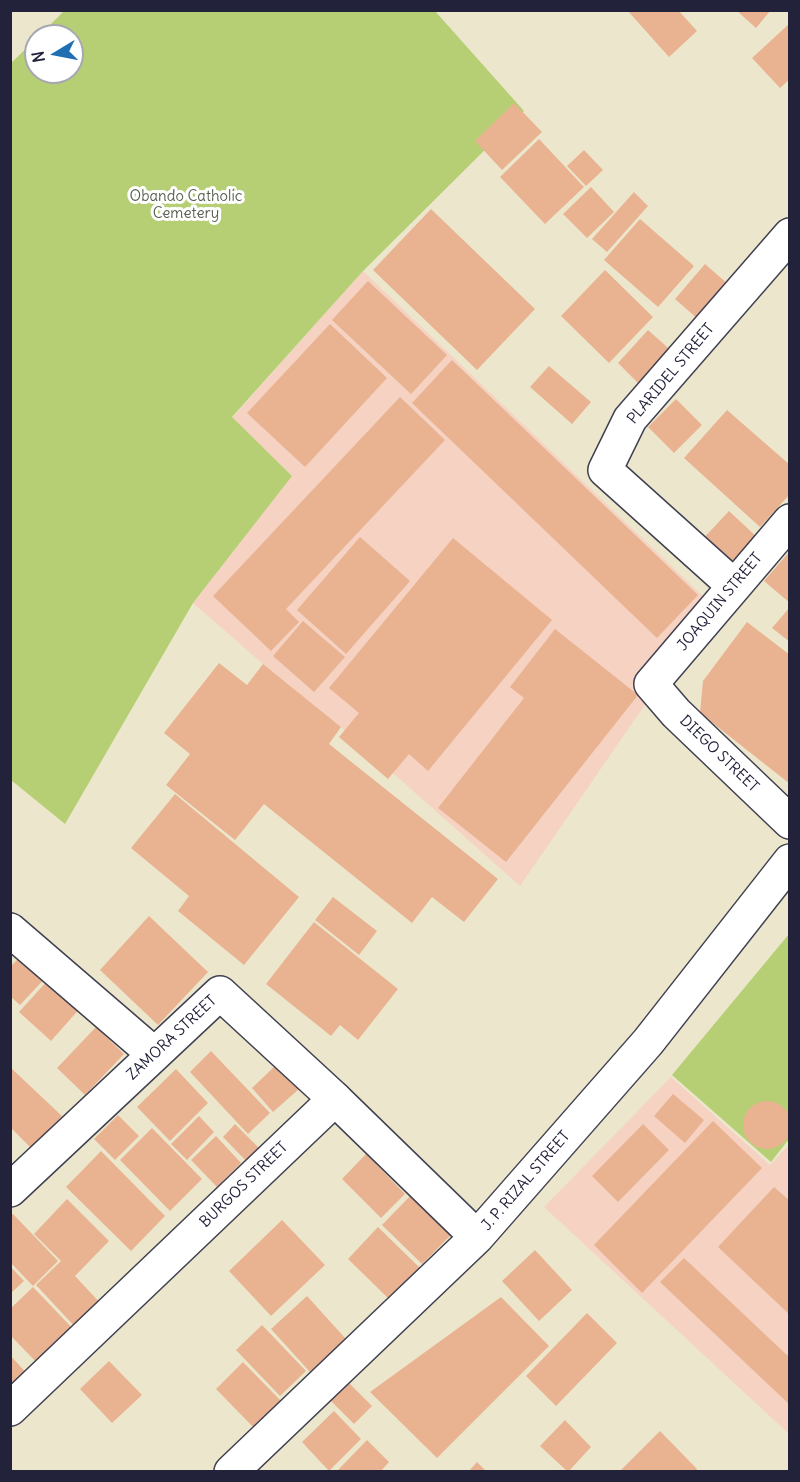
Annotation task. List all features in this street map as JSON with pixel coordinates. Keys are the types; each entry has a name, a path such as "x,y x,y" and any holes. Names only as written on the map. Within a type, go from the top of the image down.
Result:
{"street":[{"name":"PLARIDEL STREET","path":"733,585 604,470 630,419 789,235"},
{"name":"JOAQUIN STREET","path":"651,684 789,521"},
{"name":"DIEGO STREET","path":"651,684 676,713 789,822"},
{"name":"J. P. RIZAL STREET","path":"231,1472 477,1237 648,1042 789,861"},
{"path":"10,930 154,1054"},
{"name":"ZAMORA STREET","path":"10,1190 220,993 335,1099"},
{"path":"335,1099 477,1237"},
{"name":"BURGOS STREET","path":"10,1408 335,1099"}],"shaded area":[{"path":"363,271 713,606 520,886 341,727 263,664 193,603 292,476 232,418"},
{"path":"671,1077 770,1165 789,1145 788,1433 544,1207"}],"green space":[{"name":"Obando Catholic Cemetery","path":"64,11 435,11 524,111 363,271 232,417 292,476 193,603 65,824 11,780 10,64 24,51 24,84 84,84 84,24 51,24"},
{"path":"789,934 789,1139 771,1162 672,1075"}],"building":[{"path":"627,10 678,10 697,31 669,57"},
{"path":"736,10 771,10 756,28"},
{"path":"790,23 790,79 780,88 752,58"},
{"path":"514,103 542,132 502,170 475,141"},
{"path":"539,139 584,187 545,224 500,177"},
{"path":"584,150 603,170 586,186 567,166"},
{"path":"591,187 614,212 587,238 563,214"},
{"path":"634,192 648,206 607,252 592,239"},
{"path":"431,209 535,309 477,370 373,270"},
{"path":"640,219 694,266 658,307 604,260"},
{"path":"705,264 728,284 699,320 675,299"},
{"path":"605,270 653,317 609,363 561,316"},
{"path":"368,281 447,355 411,394 332,320"},
{"path":"330,324 387,378 305,467 247,413"},
{"path":"648,330 675,354 643,388 618,363"},
{"path":"452,360 698,595 657,638 412,403"},
{"path":"549,366 591,402 572,424 530,387"},
{"path":"400,397 445,440 286,609 299,622 271,651 213,596"},
{"path":"676,399 702,425 674,453 648,427"},
{"path":"727,410 790,465 790,494 760,527 684,458"},
{"path":"729,511 759,539 728,571 698,544"},
{"path":"360,537 410,581 346,654 297,610"},
{"path":"453,538 552,620 428,771 409,754 388,779 339,737 359,713 329,688"},
{"path":"790,551 790,603 764,581"},
{"path":"790,607 790,642 772,628"},
{"path":"303,621 345,657 314,692 273,656"},
{"path":"747,622 790,655 790,784 700,713 703,681"},
{"path":"555,629 638,695 506,862 438,808 524,698 510,687"},
{"path":"219,663 247,685 263,664 341,727 329,744 498,879 464,922 432,897 412,923 264,804 235,840 166,785 190,754 164,733"},
{"path":"175,794 299,897 244,965 178,911 189,896 131,848"},
{"path":"333,897 377,931 359,955 315,920"},
{"path":"149,916 208,972 158,1025 100,970"},
{"path":"314,922 398,989 358,1040 340,1025 331,1036 266,984"},
{"path":"26,951 50,973 20,1005 10,996 10,967"},
{"path":"50,978 82,1006 51,1041 19,1012"},
{"path":"96,1027 124,1054 85,1095 57,1068"},
{"path":"211,1051 270,1113 248,1134 190,1072"},
{"path":"277,1064 299,1089 273,1112 252,1088"},
{"path":"10,1067 62,1116 31,1148 10,1127"},
{"path":"176,1069 208,1103 170,1141 137,1107"},
{"path":"673,1094 704,1120 685,1143 654,1116"},
{"path":"767,1101 784,1108 791,1125 784,1142 767,1149 750,1142 743,1125 750,1108"},
{"path":"118,1115 139,1136 115,1160 94,1139"},
{"path":"199,1116 214,1132 187,1160 171,1144"},
{"path":"713,1121 762,1168 642,1293 594,1245"},
{"path":"235,1124 262,1151 249,1164 223,1137"},
{"path":"643,1124 669,1150 618,1202 592,1176"},
{"path":"152,1128 202,1179 170,1211 120,1160"},
{"path":"216,1136 241,1163 217,1187 191,1160"},
{"path":"101,1151 165,1216 131,1251 66,1187"},
{"path":"366,1154 405,1194 381,1218 342,1179"},
{"path":"774,1187 790,1201 790,1315 718,1247"},
{"path":"413,1193 453,1233 422,1264 382,1225"},
{"path":"67,1199 109,1241 75,1276 102,1305 77,1329 36,1285 61,1261 34,1234"},
{"path":"13,1214 58,1261 33,1286 10,1262 10,1216"},
{"path":"282,1220 325,1265 271,1316 229,1271"},
{"path":"378,1227 420,1268 390,1300 348,1259"},
{"path":"535,1250 572,1290 539,1321 502,1281"},
{"path":"684,1258 790,1358 790,1405 660,1282"},
{"path":"10,1266 24,1281 10,1294"},
{"path":"33,1287 78,1334 42,1368 10,1335 10,1309"},
{"path":"307,1296 346,1339 310,1372 271,1329"},
{"path":"501,1297 549,1346 437,1458 370,1392"},
{"path":"587,1313 617,1343 556,1406 526,1376"},
{"path":"262,1325 306,1371 280,1396 236,1350"},
{"path":"10,1355 29,1376 10,1393"},
{"path":"109,1361 142,1395 112,1423 80,1389"},
{"path":"243,1362 284,1404 257,1431 216,1389"},
{"path":"347,1381 372,1406 354,1424 329,1399"},
{"path":"334,1411 361,1439 329,1471 302,1442"},
{"path":"565,1420 591,1447 568,1472 540,1446"},
{"path":"660,1431 697,1469 695,1472 619,1472"},
{"path":"367,1440 389,1462 380,1472 336,1472"},
{"path":"477,1462 487,1472 468,1472"}]}
